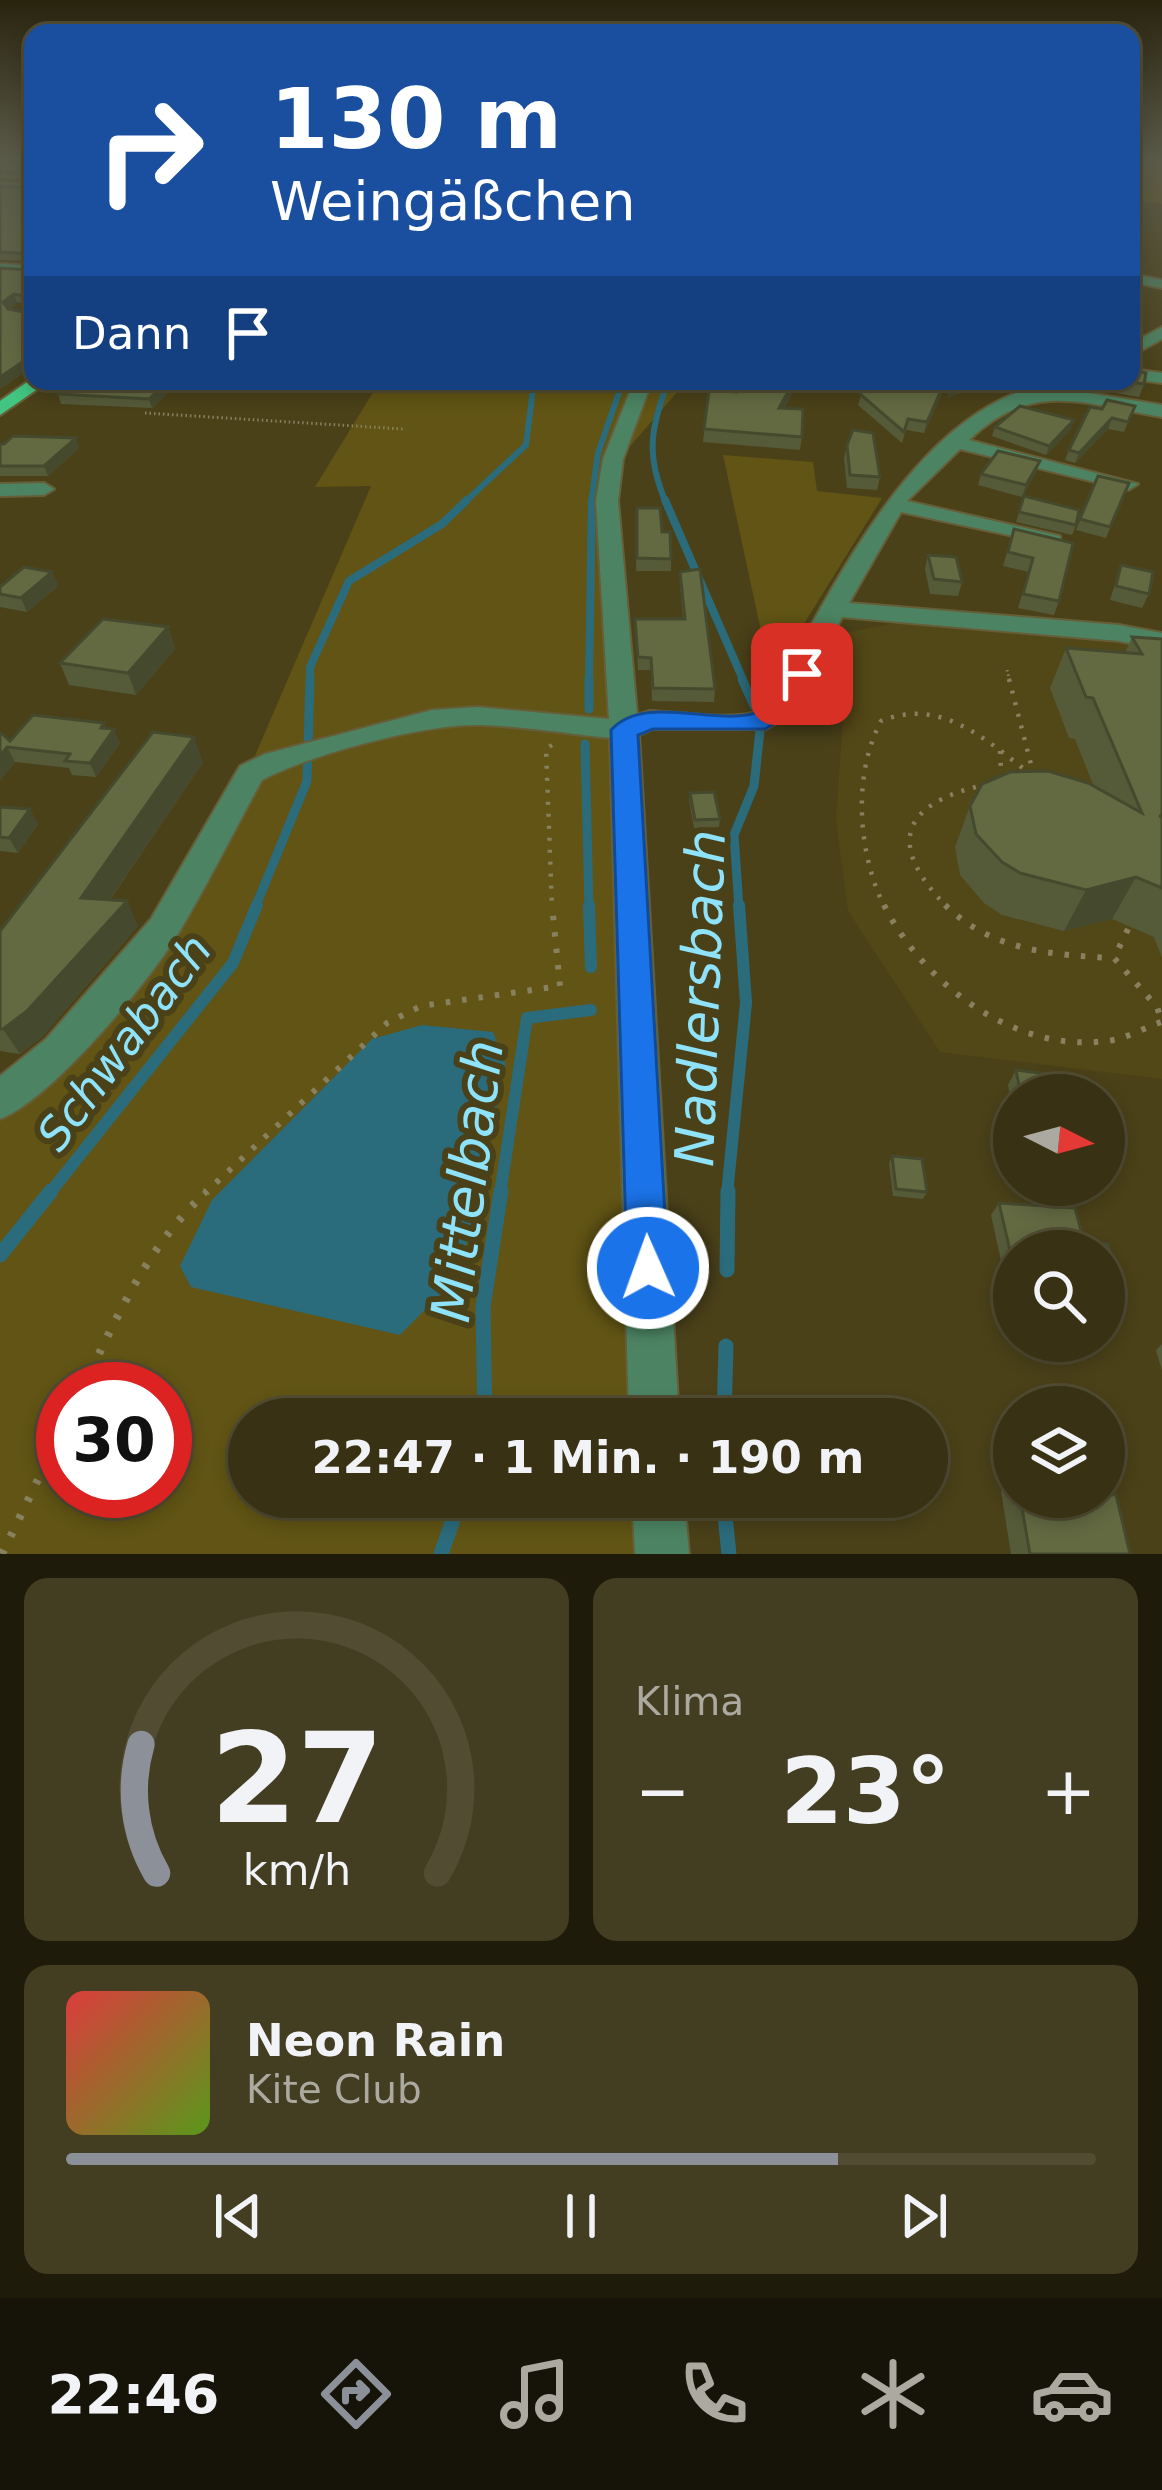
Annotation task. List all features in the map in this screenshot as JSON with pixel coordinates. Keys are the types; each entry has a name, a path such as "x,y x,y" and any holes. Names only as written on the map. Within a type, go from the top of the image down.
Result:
{"main road":[{"path":"0,409 27,390"}],"street":[{"path":"640,390 613,459 607,501 624,730 653,1398"},
{"path":"0,1101 60,1052 163,929 251,773 274,760 432,719 478,716 624,730 650,720 756,723 785,706 894,504 984,415 1043,391 1162,411"},
{"path":"955,442 1128,484"},
{"path":"0,490 44,489"},
{"path":"894,504 1070,545"},
{"path":"835,608 1162,640"},
{"path":"1119,633 1133,662"},
{"path":"659,1518 662,1554"}],"path":[{"path":"146,413 404,429"},
{"path":"1007,670 1034,776"},
{"path":"1034,776 946,794 918,813 909,844 929,891 980,932 1045,955 1114,958 1160,1006 1161,1022 1129,1038 1070,1040 1008,1024 940,984 889,919 871,879 863,808 877,727 897,711 940,714 1000,751 1034,776 1048,788"},
{"path":"95,1362 148,1256 173,1223 387,1023 422,1006 560,986 548,867 546,749 581,724"},
{"path":"1000,751 1001,769 1010,780"},
{"path":"1114,958 1128,929"},
{"path":"2,1554 36,1484"}],"shaded area":[{"path":"374,390 679,390 618,460 623,1041 639,1398 228,1398 228,1518 645,1518 647,1554 0,1554 0,1120 89,1046 248,772 371,486 315,487"},
{"path":"723,455 813,462 817,491 882,498 771,677"},
{"path":"901,622 1162,647 1162,1079 940,1052 848,911 836,821 849,632"}],"water":[{"path":"422,1025 493,1032 506,1065 460,1274 400,1335 191,1287 180,1266 212,1200 372,1039"}],"building":[{"path":"0,233 24,233 24,254 0,252"},
{"path":"0,268 24,270 24,296 14,294 3,302 8,309 24,312 24,361 0,377"},
{"path":"63,390 158,390 149,399 58,394"},
{"path":"709,390 789,390 779,408 803,409 802,437 704,429"},
{"path":"862,390 941,390 927,422 908,419 904,432 860,394"},
{"path":"1107,400 1135,406 1128,422 1112,418 1079,453 1069,450 1090,407 1102,409"},
{"path":"1020,406 1074,420 1049,446 995,427"},
{"path":"853,430 873,433 880,477 850,475 847,445"},
{"path":"13,436 76,438 44,466 0,466 0,444"},
{"path":"998,451 1040,461 1026,485 981,474"},
{"path":"1098,476 1129,483 1110,527 1080,519"},
{"path":"1024,496 1079,510 1076,525 1019,512"},
{"path":"637,508 660,508 662,532 670,532 671,559 637,558"},
{"path":"1014,529 1073,543 1059,601 1023,594 1033,558 1008,552"},
{"path":"928,555 956,557 962,582 934,579"},
{"path":"1121,565 1153,572 1149,594 1116,586"},
{"path":"24,567 52,572 21,598 0,594 0,587"},
{"path":"700,569 715,689 653,688 651,658 638,657 635,619 685,619 680,572"},
{"path":"103,619 168,627 128,673 60,663"},
{"path":"1132,637 1162,639 1162,888 1136,877 1086,890 1020,873 1002,862 976,834 970,806 982,784 1010,772 1048,771 1088,783 1142,813 1093,698 1086,697 1066,648 1142,654"},
{"path":"33,715 104,723 101,728 114,729 90,763 65,761 70,754 7,747 0,756 0,732 10,741"},
{"path":"153,732 194,737 81,898 127,901 27,1011 0,1029 0,931"},
{"path":"714,792 720,819 695,820 690,793"},
{"path":"0,807 30,809 9,838 0,837"},
{"path":"892,1156 922,1159 927,1192 896,1189"},
{"path":"1000,1206 1075,1208 1081,1230 1005,1230"},
{"path":"1024,1518 1121,1518 1130,1554 1030,1554"}],"waterway":[{"name":"Schwabach","path":"464,503 526,445 533,390"},
{"name":"Mittelbach","path":"591,503 598,453 620,390"},
{"name":"Nadlersbach","path":"665,390 653,442 655,470 665,500"},
{"name":"Schwabach","path":"310,679 310,667 349,581 442,524 467,500"},
{"name":"Mittelbach","path":"589,682 592,500"},
{"name":"Nadlersbach","path":"665,500 744,682"},
{"name":"Schwabach","path":"255,908 307,781 310,679"},
{"name":"Nadlersbach","path":"742,679 754,706"},
{"name":"Mittelbach","path":"589,682 589,709"},
{"name":"Nadlersbach","path":"739,908 734,835 754,786 760,730"},
{"name":"Mittelbach","path":"585,744 589,908"},
{"name":"Schwabach","path":"49,1194 233,963 257,905"},
{"name":"Mittelbach","path":"589,905 591,967"},
{"name":"Nadlersbach","path":"727,1194 746,1003 739,905"},
{"name":"Mittelbach","path":"500,1194 527,1018 591,1010"},
{"name":"Schwabach","path":"0,1255 51,1191"},
{"name":"Mittelbach","path":"485,1398 483,1307 501,1191"},
{"name":"Nadlersbach","path":"727,1270 728,1191"},
{"name":"Nadlersbach","path":"725,1398 726,1346"},
{"name":"Mittelbach","path":"441,1554 454,1518"},
{"name":"Nadlersbach","path":"725,1518 729,1554"}],"route":[{"path":"648,1268 624,730 650,720 756,723 785,706 802,674"}]}
